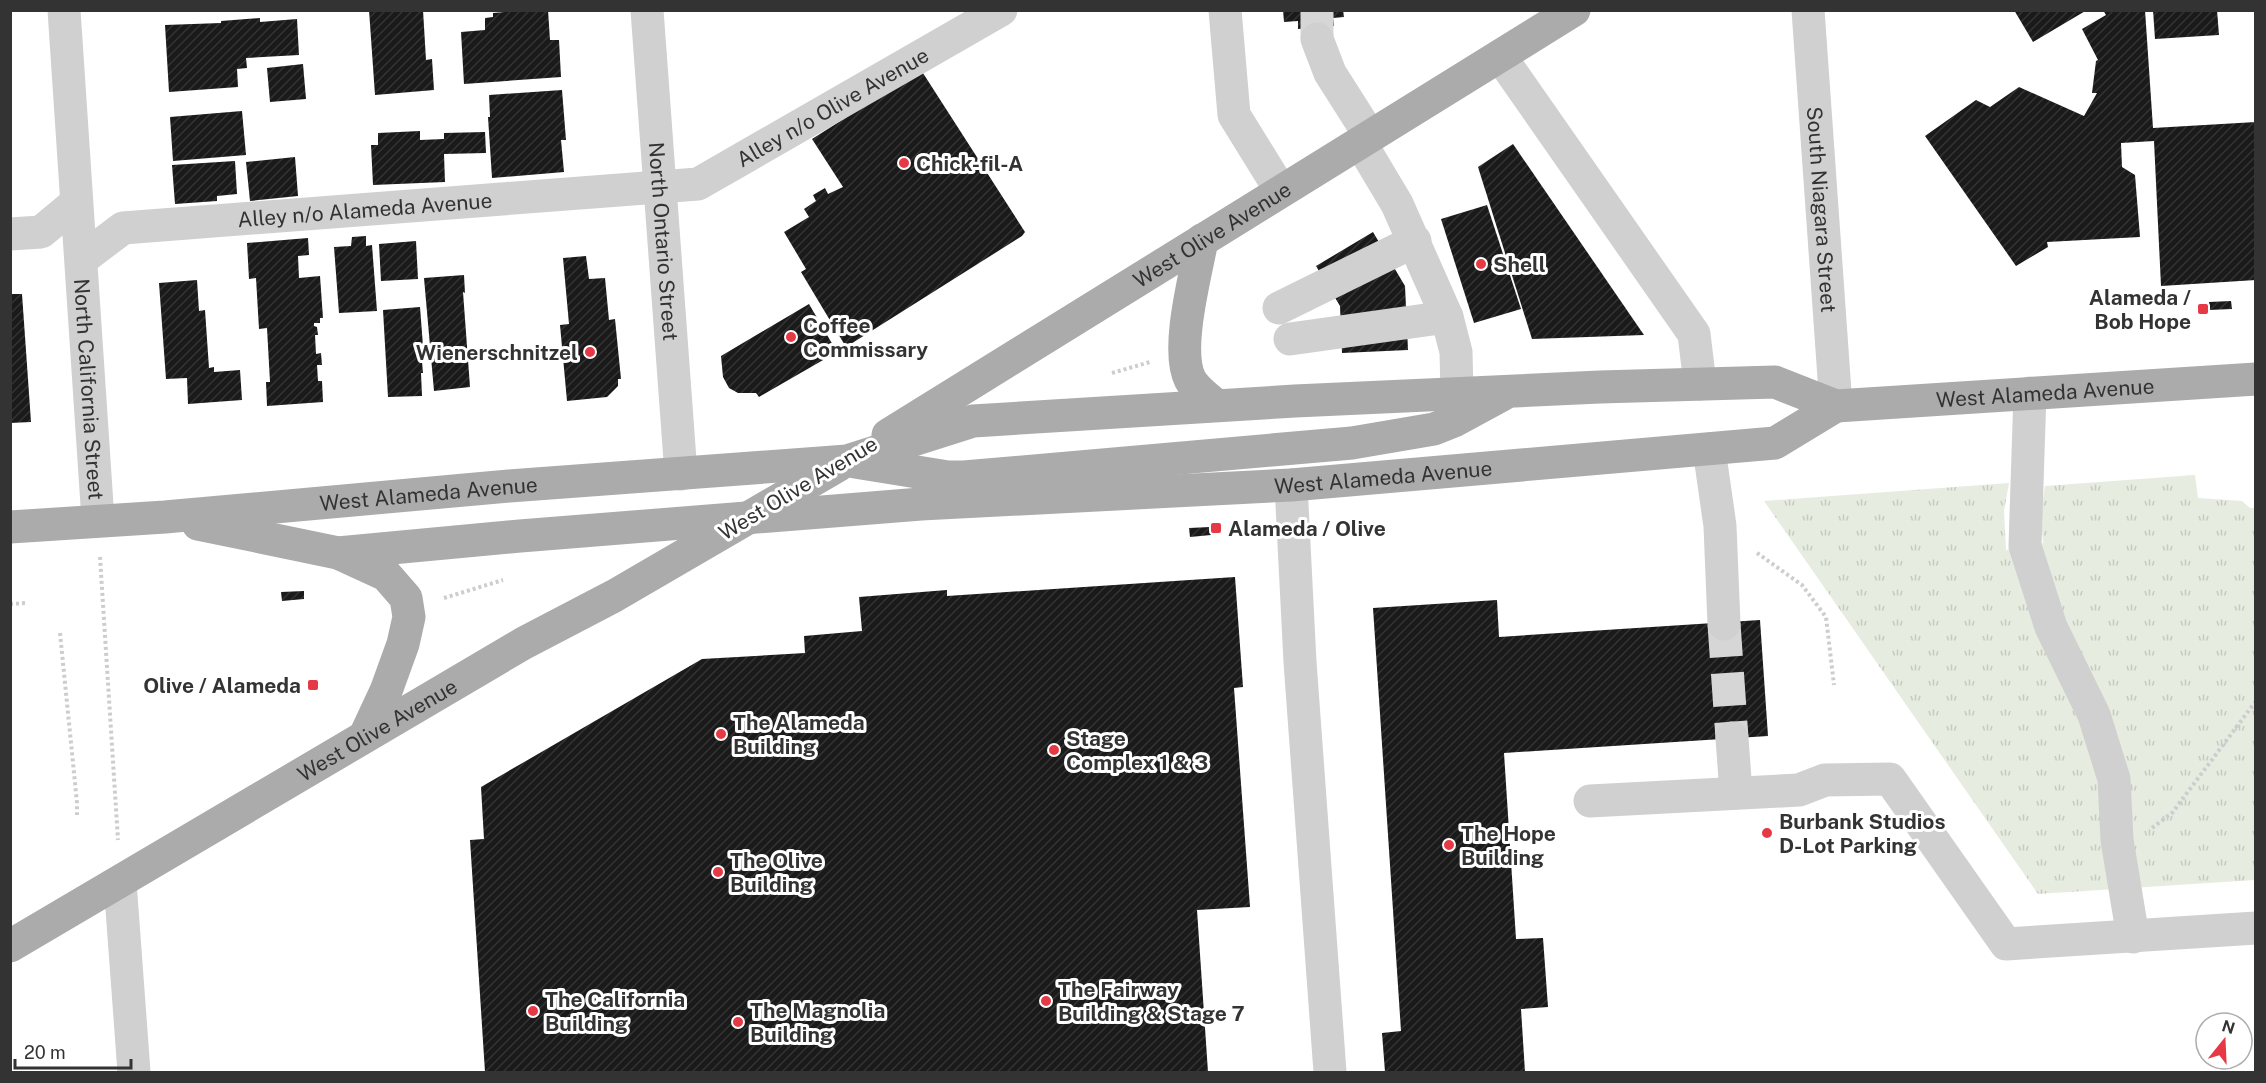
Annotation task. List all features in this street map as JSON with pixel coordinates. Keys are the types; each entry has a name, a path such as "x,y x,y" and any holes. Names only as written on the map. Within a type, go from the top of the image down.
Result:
{"main road":[{"name":"West Olive Avenue","path":"10,946 524,643 614,596 847,461 1574,10"},
{"path":"1202,240 1184,352 1189,378 1200,392 1216,405"},
{"name":"West Alameda Avenue","path":"10,527 165,517 509,486 847,461 973,421 1216,405 1458,393 1775,382 1836,406 2256,379"},
{"name":"West Alameda Avenue","path":"847,461 948,477 964,477 1352,443 1434,429 1511,391"},
{"name":"West Alameda Avenue","path":"338,554 520,536 921,504 1291,485 1775,443 1836,406"},
{"path":"847,461 921,504"},
{"path":"165,517 338,554 386,575 406,598 409,617 403,644 386,691 365,736"}],"street":[{"path":"10,234 40,232 76,202 64,10"},
{"name":"North Ontario Street","path":"647,10 681,474"},
{"name":"Alley n/o Olive Avenue","path":"659,188 698,184 1001,10"},
{"path":"1225,10 1234,115 1281,191"},
{"name":"South Niagara Street","path":"1808,10 1836,406"},
{"path":"1317,39 1330,73 1415,241 1447,317 1456,352 1458,393"},
{"path":"1500,56 1694,334 1700,384"},
{"name":"Alley n/o Alameda Avenue","path":"82,259 123,228 659,188"},
{"name":"North California Street","path":"76,202 82,259 98,520"},
{"path":"1279,308 1415,241"},
{"path":"1290,339 1447,317"},
{"path":"2031,393 2025,546 2051,627 2094,715 2114,779 2117,840 2133,937"},
{"path":"1709,449 1720,526 1724,624"},
{"path":"1291,485 1301,673 1330,1072"},
{"path":"1732,738 1736,793"},
{"path":"1590,801 1799,790 1826,780 1890,779 2006,944 2256,928"},
{"path":"120,882 134,1072"}],"path":[{"path":"1109,374 1160,359"},
{"path":"1720,526 1802,585 1826,617 1834,685"},
{"path":"439,599 503,580"},
{"path":"103,593 115,802"},
{"path":"10,604 26,603"},
{"path":"60,633 77,815"},
{"path":"2117,840 2153,828 2172,813 2256,701"}],"green space":[{"path":"2195,475 2198,498 2242,501 2250,508 2255,508 2255,880 2038,894 1764,501 2009,483 2004,511 2006,550 2043,543 2041,513 2045,486"}],"building":[{"path":"369,10 423,10 426,60 432,59 434,90 375,95"},
{"path":"548,10 550,40 559,40 561,77 464,84 461,32 485,30 485,18 493,17 493,13"},
{"path":"1283,10 1343,10 1344,17 1333,18 1334,26 1298,29 1298,21 1284,22"},
{"path":"2014,10 2087,10 2033,42"},
{"path":"2103,10 2145,10 2153,128 2256,122 2256,280 2161,286 2154,141 2121,143 2122,167 2135,175 2140,237 2047,242 2048,247 2016,266 1925,136 1976,100 1990,107 2019,87 2084,116 2097,93 2092,93 2098,60 2082,29 2106,15"},
{"path":"2153,10 2217,10 2219,35 2155,39"},
{"path":"260,18 260,22 297,19 299,55 246,58 247,68 237,69 238,87 169,92 165,25 221,23 221,21"},
{"path":"303,64 306,99 270,102 267,68"},
{"path":"921,70 1025,232 846,347 801,272 806,269 784,232 809,217 804,209 816,201 813,195 825,188 828,194 843,187 812,139"},
{"path":"562,90 566,140 561,140 564,172 492,178 489,95"},
{"path":"242,111 246,155 173,161 170,117"},
{"path":"420,131 420,140 444,139 444,133 485,132 486,153 444,154 445,182 373,185 371,145 378,145 378,133"},
{"path":"1513,144 1644,335 1532,339 1478,167"},
{"path":"295,157 298,196 250,201 246,162"},
{"path":"235,161 237,194 217,196 217,201 175,204 172,165"},
{"name":"Shell","path":"1487,205 1521,309 1474,323 1441,219"},
{"path":"1373,232 1405,286 1408,350 1342,353 1340,306 1316,266"},
{"path":"366,236 366,246 372,245 377,311 339,313 334,247 351,246 352,237"},
{"path":"308,238 309,255 298,256 299,278 320,276 323,318 320,318 320,323 314,323 314,326 317,327 318,335 315,335 316,354 321,353 322,365 317,365 318,381 322,381 323,402 267,406 266,382 270,382 267,328 259,329 256,278 249,279 247,243"},
{"path":"416,241 418,279 381,281 379,244"},
{"name":"Wienerschnitzel","path":"586,256 589,279 605,278 609,320 615,319 621,379 618,379 618,386 607,397 567,401 560,325 569,324 563,258"},
{"path":"464,275 465,293 463,292 470,387 434,391 424,278"},
{"path":"197,280 199,311 205,310 209,368 214,367 214,372 240,370 242,400 188,404 187,378 166,379 159,283"},
{"path":"10,294 22,294 31,422 10,423"},
{"path":"2231,301 2232,309 2209,310 2209,302"},
{"name":"Coffee Commissary","path":"809,304 837,352 759,397 756,393 738,393 729,388 723,377 721,356"},
{"path":"420,307 423,346 419,346 423,373 421,373 422,396 388,397 383,310"},
{"path":"1210,527 1211,535 1190,537 1189,528"},
{"path":"1235,577 1243,687 1234,688 1250,907 1197,910 1208,1072 485,1072 470,840 484,839 481,787 702,659 805,653 804,636 862,631 859,597 947,590 947,596"},
{"path":"304,591 304,599 282,601 281,592"},
{"name":"The Hope Building","path":"1497,600 1499,637 1760,620 1768,736 1504,753 1516,939 1543,938 1548,1007 1521,1009 1525,1072 1385,1072 1382,1033 1401,1031 1373,608"}],"tunnel":[{"path":"1317,10 1317,39"},
{"path":"1724,624 1732,738"}],"place":[{"name":"Chick-fil-A","path":"904,163"},
{"name":"Shell","path":"1481,264"},
{"name":"Alameda / Bob Hope","path":"2203,309"},
{"name":"Coffee Commissary","path":"791,337"},
{"name":"Wienerschnitzel","path":"590,352"},
{"name":"Alameda / Olive","path":"1216,528"},
{"name":"Olive / Alameda","path":"313,685"},
{"name":"The Alameda Building","path":"721,734"},
{"name":"Stage Complex 1 & 3","path":"1054,750"},
{"name":"Burbank Studios D-Lot Parking","path":"1767,833"},
{"name":"The Hope Building","path":"1449,845"},
{"name":"The Olive Building","path":"718,872"},
{"name":"The Fairway Building & Stage 7","path":"1046,1001"},
{"name":"The California Building","path":"533,1011"},
{"name":"The Magnolia Building","path":"738,1022"}]}
